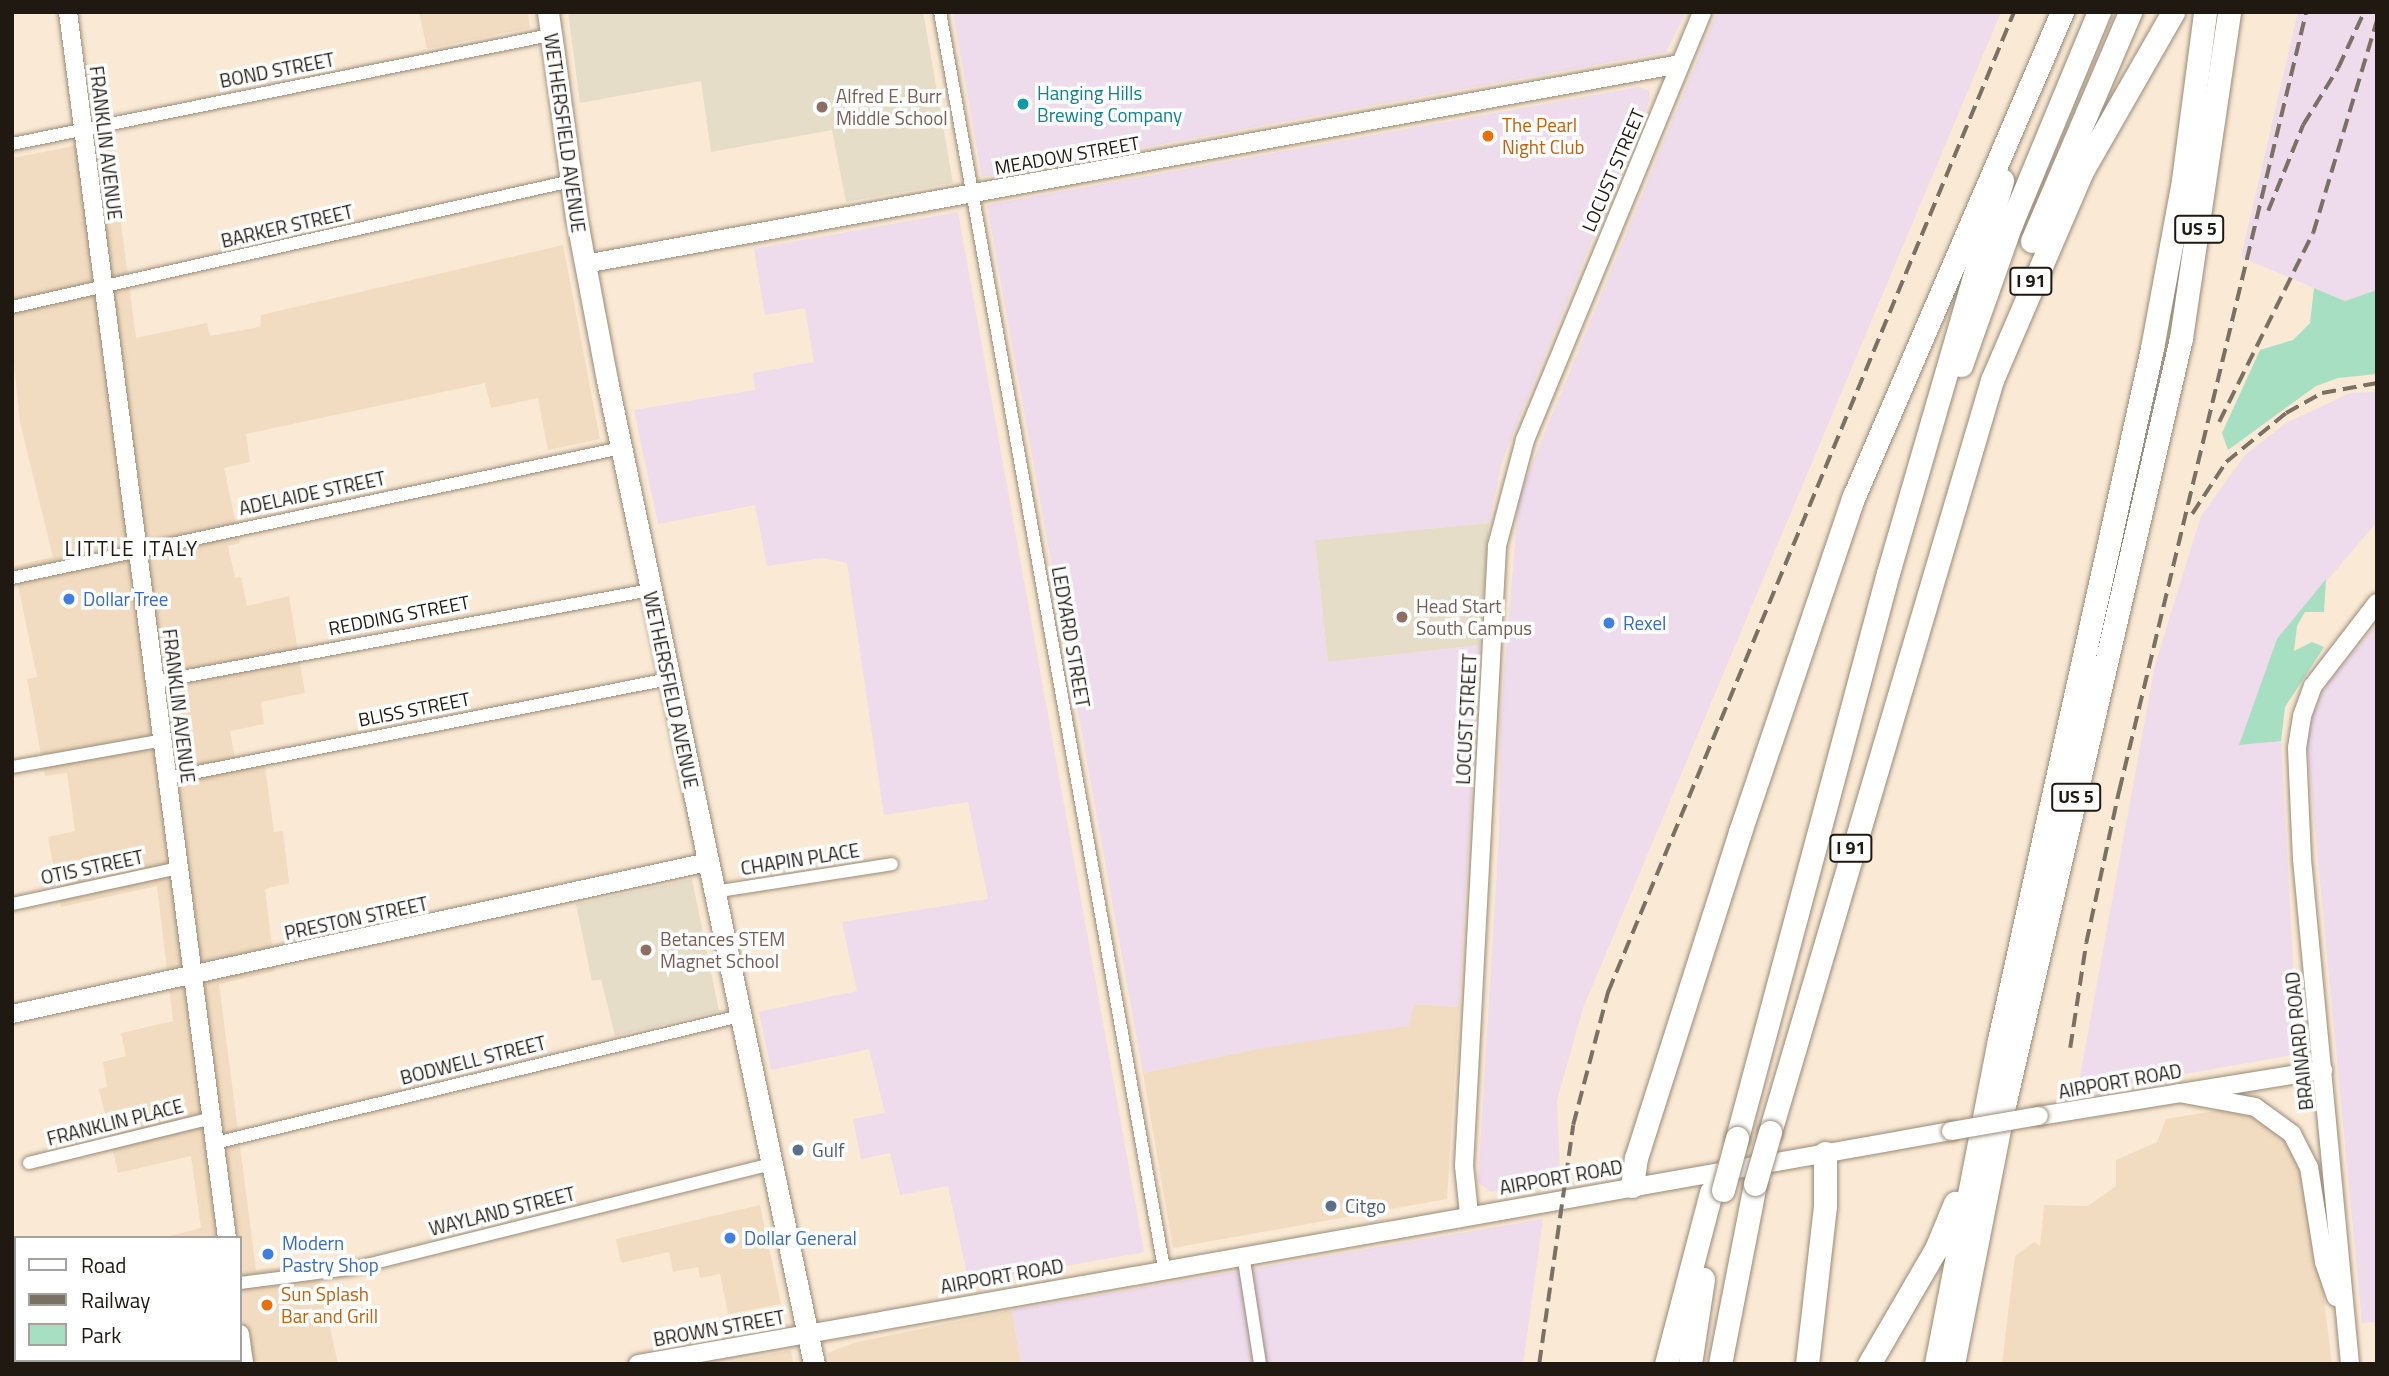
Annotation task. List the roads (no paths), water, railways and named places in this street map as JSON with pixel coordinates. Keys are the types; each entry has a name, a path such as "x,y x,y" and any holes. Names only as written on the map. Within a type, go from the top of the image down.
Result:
{"highway":[{"path":"1632,1186 1636,1158 1740,832 1854,496 2062,12"},
{"name":"I 91","path":"1690,1364 1717,1191 1731,1139 1756,1068 1978,251 2003,176 2071,12"},
{"path":"1850,716 1884,633 1984,297 2099,12"},
{"path":"1936,565 1941,495 1970,400 2014,282 2130,12"},
{"name":"US 5","path":"1936,1364 2008,997 2152,348 2175,227 2206,12"},
{"name":"I 91","path":"1720,1364 1755,1184 1992,380 2035,271 2091,153 2172,14"},
{"name":"US 5","path":"1953,1364 1993,1157 2181,338 2230,15"},
{"path":"1869,1364 1892,1318 1936,1249 1954,1204 1993,1038 2008,997"},
{"path":"1807,1364 1825,1206 1825,1153"},
{"path":"1968,1364 1990,1224 1993,1157"},
{"path":"1666,1364 1717,1191"},
{"path":"1854,1364 1892,1318"}],"main road":[{"name":"FRANKLIN AVENUE","path":"68,12 227,1236"},
{"name":"WETHERSFIELD AVENUE","path":"548,12 571,181 621,447 814,1364"},
{"name":"LOCUST STREET","path":"1469,1214 1464,1166 1497,546 1525,440 1702,12"},
{"name":"MEADOW STREET","path":"585,264 1680,64"},
{"name":"BRAINARD ROAD","path":"2347,1363 2297,784 2302,716 2313,685 2377,603"},
{"name":"PRESTON STREET","path":"12,1014 708,862"},
{"name":"AIRPORT ROAD","path":"807,1334 1469,1214 2323,1070"},
{"path":"2179,1093 2259,1108 2280,1121 2296,1139 2309,1167 2324,1262 2344,1321"},
{"name":"BROWN STREET","path":"638,1364 807,1334"}],"street":[{"name":"LEDYARD STREET","path":"940,12 970,193 1164,1268"},
{"name":"BOND STREET","path":"12,144 550,35"},
{"name":"BARKER STREET","path":"12,307 571,181"},
{"name":"ADELAIDE STREET","path":"12,578 621,447"},
{"name":"REDDING STREET","path":"155,682 650,590"},
{"name":"BLISS STREET","path":"167,778 669,679"},
{"path":"12,767 163,740"},
{"name":"CHAPIN PLACE","path":"714,892 892,864"},
{"name":"OTIS STREET","path":"12,904 179,868"},
{"name":"BODWELL STREET","path":"215,1143 740,1016"},
{"name":"FRANKLIN PLACE","path":"29,1163 212,1118"},
{"name":"WAYLAND STREET","path":"242,1283 350,1269 771,1164"},
{"path":"1243,1254 1260,1364"}],"railway":[{"path":"1539,1364 1573,1125 1608,992 2014,12"},
{"path":"2070,1048 2086,943 2119,791 2306,12"},
{"path":"2268,211 2303,125 2338,68 2364,12"},
{"path":"2219,422 2313,233 2377,19"},
{"path":"2192,514 2226,462 2286,413 2322,393 2377,383"}],"place":[{"name":"Hanging Hills Brewing Company","path":"1023,104"},
{"name":"Alfred E. Burr Middle School","path":"822,107"},
{"name":"The Pearl Night Club","path":"1488,136"},
{"name":"Dollar Tree","path":"69,599"},
{"name":"Head Start South Campus","path":"1402,617"},
{"name":"Rexel","path":"1609,623"},
{"name":"Betances STEM Magnet School","path":"646,950"},
{"name":"Gulf","path":"798,1150"},
{"name":"Citgo","path":"1331,1206"},
{"name":"Dollar General","path":"730,1238"},
{"name":"Modern Pastry Shop","path":"268,1254"},
{"name":"Sun Splash Bar and Grill","path":"267,1305"}],"district":[{"name":"LITTLE ITALY","path":"132,548"}]}
